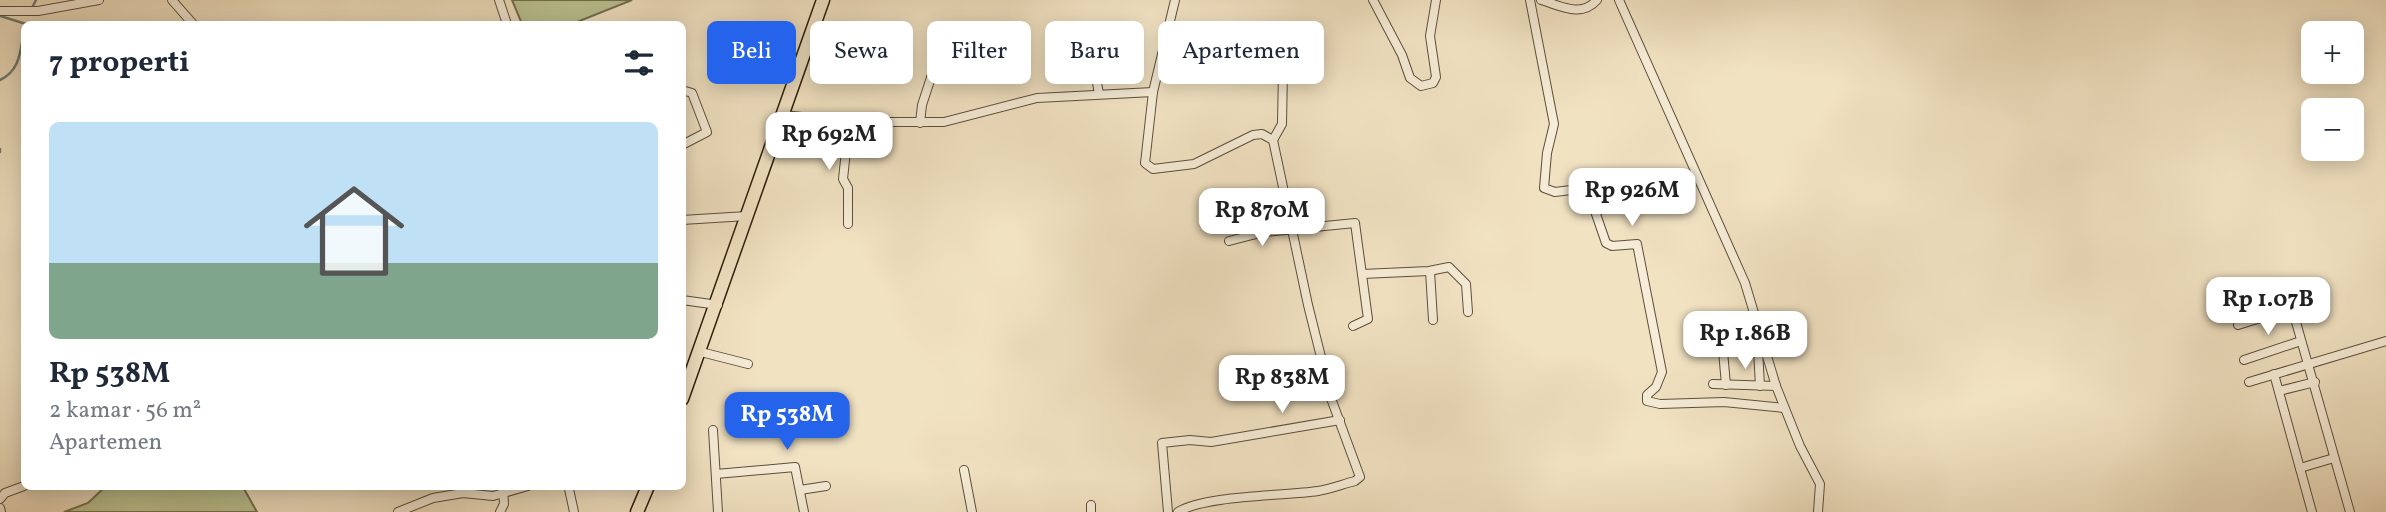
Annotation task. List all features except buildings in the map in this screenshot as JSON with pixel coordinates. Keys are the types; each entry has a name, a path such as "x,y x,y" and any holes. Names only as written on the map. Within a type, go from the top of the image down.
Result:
{"main road":[{"path":"686,389 718,305 823,0"},
{"path":"637,512 646,490"}],"street":[{"path":"1,11 38,11 99,0"},
{"path":"172,0 190,21"},
{"path":"499,0 506,21"},
{"path":"1175,0 1153,92 1144,149 1148,168 1180,168 1194,164 1253,135 1262,134 1273,140"},
{"path":"1373,0 1402,55 1409,78 1421,86 1433,83 1436,77 1430,36 1436,0"},
{"path":"1530,0 1554,124 1547,153 1544,188 1555,192 1587,188 1606,243 1612,246 1637,244 1661,363 1660,381 1647,395 1647,401 1660,404 1724,402 1784,408"},
{"path":"1541,0 1577,10 1590,8 1597,0"},
{"path":"1619,0 1745,283 1784,408 1820,484 1818,512"},
{"path":"920,123 929,84"},
{"path":"1097,84 1099,94"},
{"path":"1178,512 1196,505 1243,498 1319,491 1355,481 1360,473 1340,420 1308,305 1273,140 1282,124 1283,84"},
{"path":"686,89 692,93 707,132 686,143"},
{"path":"783,115 849,122 920,123 959,120 1037,98 1153,92"},
{"path":"848,224 848,188 843,179 849,122"},
{"path":"686,220 747,216"},
{"path":"1229,241 1291,229 1355,223 1368,319 1353,326"},
{"path":"1362,274 1449,267 1458,273 1466,284 1468,312"},
{"path":"1426,270 1433,320"},
{"path":"686,301 718,305"},
{"path":"2238,325 2291,307 2315,382 2350,512"},
{"path":"2244,360 2301,341"},
{"path":"2249,382 2386,341"},
{"path":"1758,350 1760,386"},
{"path":"1723,351 1726,385"},
{"path":"701,352 748,364"},
{"path":"2274,374 2312,512"},
{"path":"2279,391 2315,382"},
{"path":"1713,384 1776,386"},
{"path":"1168,512 1162,443 1190,439 1211,442 1340,420"},
{"path":"713,430 718,512"},
{"path":"2300,467 2334,458"},
{"path":"716,474 791,467 797,469 804,512"},
{"path":"964,470 972,512"},
{"path":"800,490 826,486"},
{"path":"0,499 5,493 21,487"},
{"path":"398,512 433,498 504,490 500,512"},
{"path":"569,490 574,512"}],"green space":[{"path":"512,0 632,0 580,21 521,21"},
{"path":"102,490 245,490 257,512 64,512 88,503"}],"waterway":[{"path":"32,8 36,0"},
{"path":"0,16 21,22"},
{"path":"0,80 12,72 21,48"}]}
